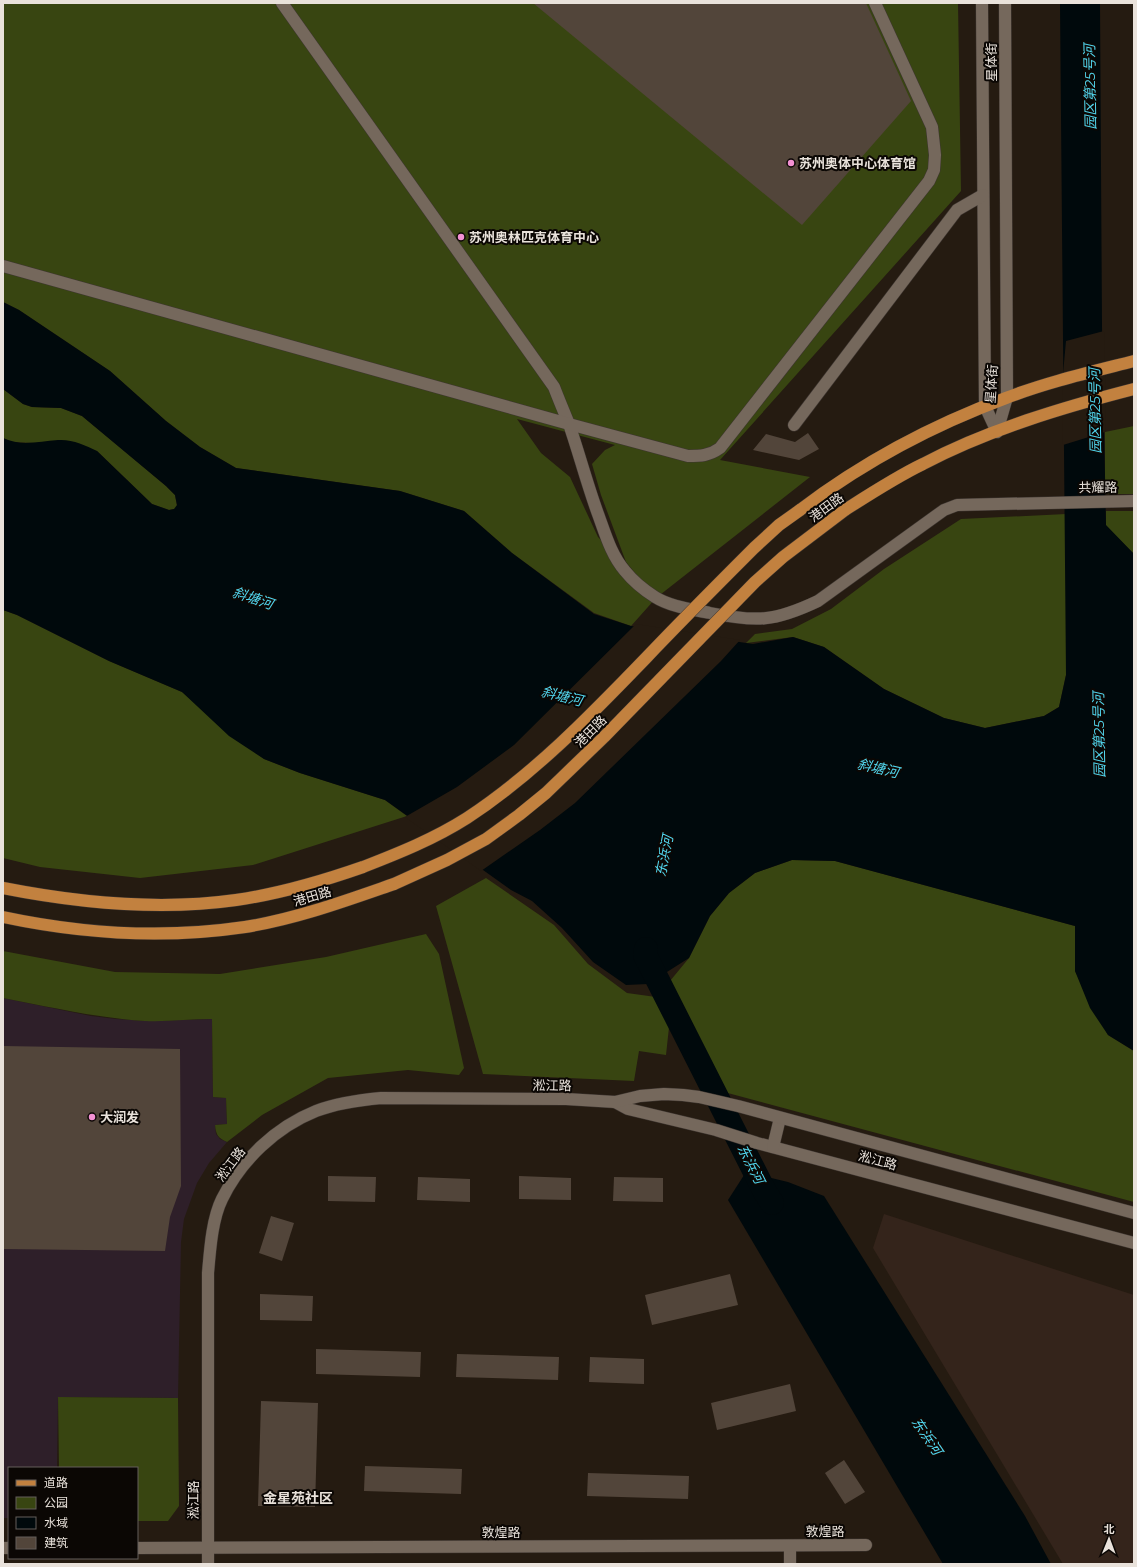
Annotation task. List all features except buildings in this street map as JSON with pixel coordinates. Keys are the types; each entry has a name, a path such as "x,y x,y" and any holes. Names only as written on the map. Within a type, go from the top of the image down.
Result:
{"main road":[{"name":"港田路","path":"3,888 84,902 135,905 186,904 244,898 333,877 405,851 448,830 483,807 515,783 597,708 754,548 779,526 828,489 917,437 985,406 1007,397 1062,380 1105,368 1134,362"},
{"name":"港田路","path":"3,917 71,929 120,934 192,932 246,927 298,915 340,903 394,884 447,860 486,839 519,815 546,792 604,737 755,582 783,557 845,510 886,484 924,463 997,432 1062,409 1134,389"}],"street":[{"name":"共耀路","path":"282,3 554,387 569,424 588,487 610,547 625,571 640,587 656,598 678,607 741,619 763,620 801,610 818,602 944,510 957,505 1134,501"},
{"path":"3,266 688,456 712,454 720,448 929,181 934,170 935,156 932,127 875,3"},
{"name":"星体街","path":"982,3 985,406 997,432"},
{"name":"星体街","path":"997,432 1007,397 1004,3"},
{"path":"794,425 957,210 983,195"},
{"name":"淞江路","path":"208,1564 208,1273 211,1236 221,1199 241,1168 268,1140 281,1130 315,1111 354,1100 389,1098 566,1099 615,1102 640,1096 683,1094 738,1106 1134,1213"},
{"name":"淞江路","path":"615,1102 628,1109 716,1130 757,1143 1134,1243"},
{"path":"773,1147 780,1118"},
{"name":"敦煌路","path":"138,1548 866,1545"},
{"path":"790,1546 790,1564"}],"shaded area":[{"path":"3,998 91,1016 116,1019 147,1021 212,1019 213,1097 226,1098 227,1124 215,1125 216,1134 220,1139 227,1142 209,1163 197,1183 184,1219 181,1242 178,1398 58,1397 57,1467 8,1467 8,1518 3,1518"},
{"path":"884,1214 1134,1295 1134,1564 1063,1564 873,1248"}],"green space":[{"name":"苏州奥林匹克体育中心","path":"3,3 958,3 961,191 720,460 810,477 656,598 631,626 594,613 512,553 464,511 400,491 236,468 200,447 166,421 110,371 19,310 3,302","holes":["517,419 615,445 605,450 592,464 601,495 626,562 649,590 598,537 570,477 541,453"]},
{"path":"3,389 23,404 32,407 61,408 82,416 175,495 177,506 175,509 169,510 152,504 97,451 35,443 12,442 3,438"},
{"path":"1134,426 1134,494 1105,494 1105,432"},
{"path":"1106,511 1134,511 1134,554 1106,526"},
{"path":"1066,514 1066,675 1059,707 1044,716 985,728 944,718 884,689 824,647 793,637 746,643 755,634 792,629 831,609 884,569 961,519"},
{"path":"3,610 17,615 109,661 182,692 264,759 300,773 385,800 407,816 253,865 140,878 40,867 3,858"},
{"path":"792,860 835,861 1075,926 1075,971 1108,1035 1134,1051 1134,1202 724,1092 670,981 689,958 710,916 729,893 755,873"},
{"path":"486,878 554,925 588,964 627,993 656,997 670,1018 666,1055 639,1051 634,1081 483,1074 436,906"},
{"path":"426,934 439,954 464,1068 459,1075 408,1070 328,1078 262,1115 227,1142 218,1136 215,1125 227,1124 226,1098 213,1097 212,1019 153,1021 127,1020 74,1012 3,998 3,951 115,972 220,974 326,957"},
{"path":"58,1397 178,1398 179,1506 168,1521 138,1521 138,1467 59,1467"}],"water":[{"path":"1060,3 1100,3 1102,327 1106,525 1134,554 1134,1051 1108,1035 1090,1008 1075,971 1075,926 835,861 792,860 755,873 729,893 710,916 689,958 648,984 626,985 593,962 562,928 532,901 511,890 385,800 300,773 264,759 229,736 182,692 109,661 17,615 3,610 3,438 10,441 24,443 63,440 73,441 97,451 152,504 169,510 174,509 177,505 175,495 166,486 82,416 61,408 32,407 23,404 3,389 3,302 19,310 110,371 166,421 200,447 236,468 400,491 464,511 512,553 594,614 631,626 753,644 793,637 824,647 884,689 944,718 985,728 1044,716 1059,707 1066,675"},
{"path":"746,1172 788,1182 824,1196 1025,1516 1051,1564 943,1564 728,1200"}],"pier":[{"path":"1104,331 1106,409 1105,432 1063,445 1062,385 1066,341"},
{"path":"636,624 740,640 721,661 575,803 540,830 481,871 405,817 457,787 514,745"}],"waterway":[{"name":"东浜河","path":"646,949 645,955 765,1192 772,1203"}],"place":[{"name":"苏州奥体中心体育馆","path":"791,163"},
{"name":"苏州奥林匹克体育中心","path":"461,237"},
{"name":"大润发","path":"92,1117"}],"district":[{"name":"金星苑社区","path":"298,1498"}],"water label":[{"name":"园区第25号河","path":"1090,87"},
{"name":"园区第25号河","path":"1095,411"},
{"name":"斜塘河","path":"253,598"},
{"name":"斜塘河","path":"562,696"},
{"name":"园区第25号河","path":"1099,735"},
{"name":"斜塘河","path":"878,768"}]}
